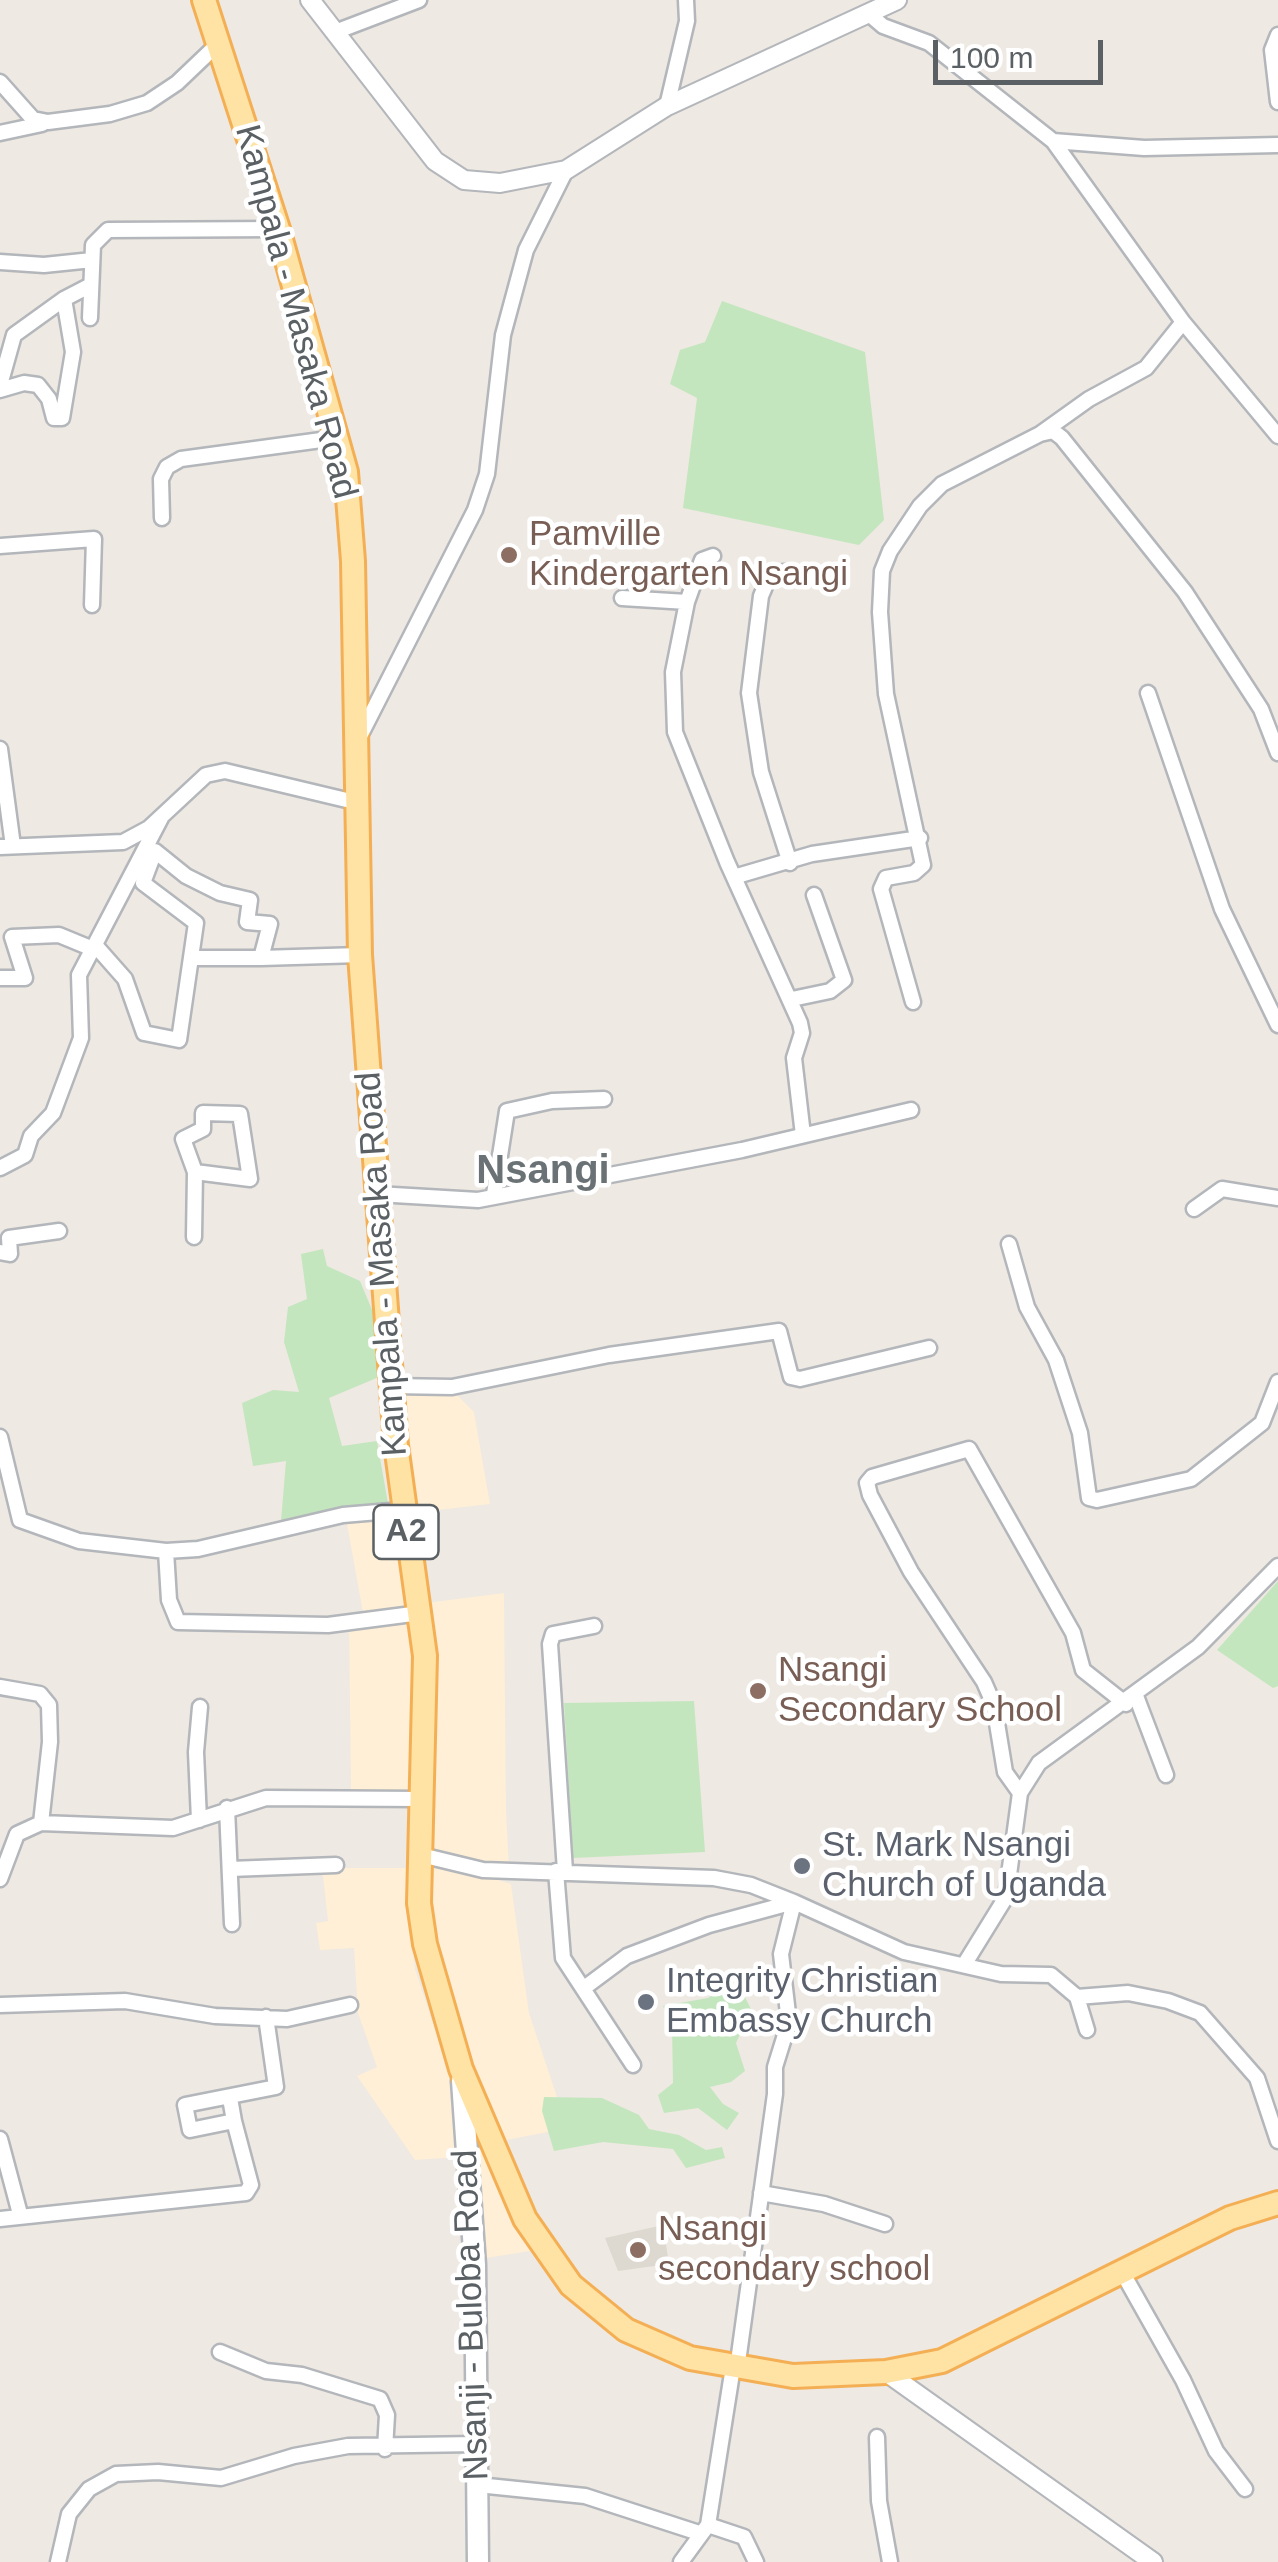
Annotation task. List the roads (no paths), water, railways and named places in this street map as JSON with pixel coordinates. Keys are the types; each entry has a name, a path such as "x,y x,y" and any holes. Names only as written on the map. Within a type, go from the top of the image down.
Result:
{"main road":[{"name":"Kampala - Masaka Road","path":"204,0 278,229 346,472 353,562 360,955 402,1510 425,1656 420,1903 425,1944 461,2069 524,2219 571,2285 626,2330 690,2358 793,2376 886,2372 942,2361 1230,2218 1278,2203"},
{"name":"Nsanji - Buloba Road","path":"461,2069 475,2265 478,2562"}],"street":[{"path":"310,0 446,171 478,183 500,184 566,170 667,106 897,0"},
{"path":"335,32 419,0"},
{"path":"667,106 687,21 686,0"},
{"path":"869,14 883,26 929,44 1053,140 1183,322 1278,436"},
{"path":"1278,35 1272,50 1278,102"},
{"path":"0,133 110,114 146,102 177,83 220,42"},
{"path":"0,82 8,87 22,112 48,122"},
{"path":"1053,140 1144,148 1278,145"},
{"path":"358,740 476,510 489,461 503,335 526,250 566,170"},
{"path":"90,318 93,245 100,235 121,227 278,229"},
{"path":"0,262 44,265 92,260"},
{"path":"64,300 72,352 62,418 54,418 49,399 38,385 0,387 14,334 64,300 91,284"},
{"path":"913,1002 881,884 886,878 920,870 924,865 886,694 882,570 902,532 942,484 1040,434 1089,399 1146,368 1183,322"},
{"path":"1040,434 1053,431 1062,438 1185,592 1261,709 1278,754"},
{"path":"162,518 162,479 167,467 181,460 336,438"},
{"path":"0,546 94,539 92,605"},
{"path":"714,556 702,560 686,602 673,672 676,732 727,862 792,999 802,1034 794,1058 802,1135"},
{"path":"784,572 767,582 761,596 750,693 761,772 790,863"},
{"path":"622,598 686,602"},
{"path":"1148,693 1222,909 1278,1024"},
{"path":"0,750 7,847 123,842 161,818 206,775 224,771 359,802"},
{"path":"0,1168 25,1156 31,1136 53,1113 74,1066 81,1038 79,975 161,818"},
{"path":"736,876 812,854 920,838"},
{"path":"0,978 25,978 12,937 58,935 94,947 124,980 144,1032 179,1040 196,923 143,883 155,851 203,885 250,900 247,922 270,924 260,958"},
{"path":"792,999 830,992 844,980 814,895"},
{"path":"192,958 360,955"},
{"path":"494,1194 507,1110 552,1101 604,1099"},
{"path":"377,1194 461,1202 662,1166 911,1110"},
{"path":"194,1238 195,1172 183,1139 203,1129 203,1113 240,1114 250,1179 195,1172"},
{"path":"1194,1209 1222,1189 1278,1198"},
{"path":"0,1252 10,1254 9,1238 60,1230"},
{"path":"1008,1244 1027,1308 1056,1360 1080,1434 1090,1498 1097,1500 1190,1479 1262,1423 1278,1382"},
{"path":"392,1386 452,1387 610,1355 779,1331 791,1378 929,1348"},
{"path":"0,1438 20,1520 78,1540 166,1551 262,1536 342,1515 402,1510"},
{"path":"1020,1793 1005,1772 994,1705 984,1682 912,1572 870,1495 867,1483 872,1477 969,1449 1073,1632 1084,1670 1131,1700 1166,1775"},
{"path":"166,1551 169,1600 178,1622 328,1625 420,1613"},
{"path":"964,1965 1006,1897 1020,1793 1039,1763 1131,1700 1198,1647 1278,1566"},
{"path":"594,1626 553,1634 550,1644 563,1958 633,2065"},
{"path":"0,1687 40,1694 48,1705 50,1742 41,1823"},
{"path":"198,1820 196,1752 200,1707"},
{"path":"0,1879 17,1834 41,1823 174,1828 266,1798 421,1799"},
{"path":"227,1808 232,1924"},
{"path":"421,1855 483,1870 699,1875 752,1885 884,1945 1001,1974 1051,1975 1077,1997 1087,2030"},
{"path":"230,1869 336,1865"},
{"path":"584,1988 627,1956 709,1925 794,1902"},
{"path":"682,2562 704,2529 735,2368 775,2067 788,2022 781,1954 794,1902"},
{"path":"1077,1997 1146,1995 1200,2014 1256,2078 1278,2140"},
{"path":"0,2004 126,2001 215,2016 287,2019 350,2005"},
{"path":"234,2121 190,2130 185,2105 276,2086 266,2018"},
{"path":"0,2219 246,2193 251,2186 230,2098"},
{"path":"0,2139 20,2214"},
{"path":"761,2193 824,2204 885,2224"},
{"path":"1121,2270 1184,2380 1216,2451 1245,2489"},
{"path":"220,2352 266,2371 302,2375 380,2399 386,2415 385,2449"},
{"path":"886,2372 1153,2562"},
{"path":"878,2437 879,2501 890,2562"},
{"path":"58,2562 70,2514 89,2488 116,2474 158,2472 221,2478 294,2456 348,2446 385,2449 477,2444"},
{"path":"478,2484 585,2496 744,2537 756,2562"}],"place":[{"name":"Pamville Kindergarten Nsangi","path":"509,555"},
{"name":"Nsangi Secondary School","path":"758,1691"},
{"name":"St. Mark Nsangi Church of Uganda","path":"802,1866"},
{"name":"Integrity Christian Embassy Church","path":"646,2002"},
{"name":"Nsangi secondary school","path":"638,2250"}],"district":[{"name":"Nsangi","path":"543,1172"}]}
